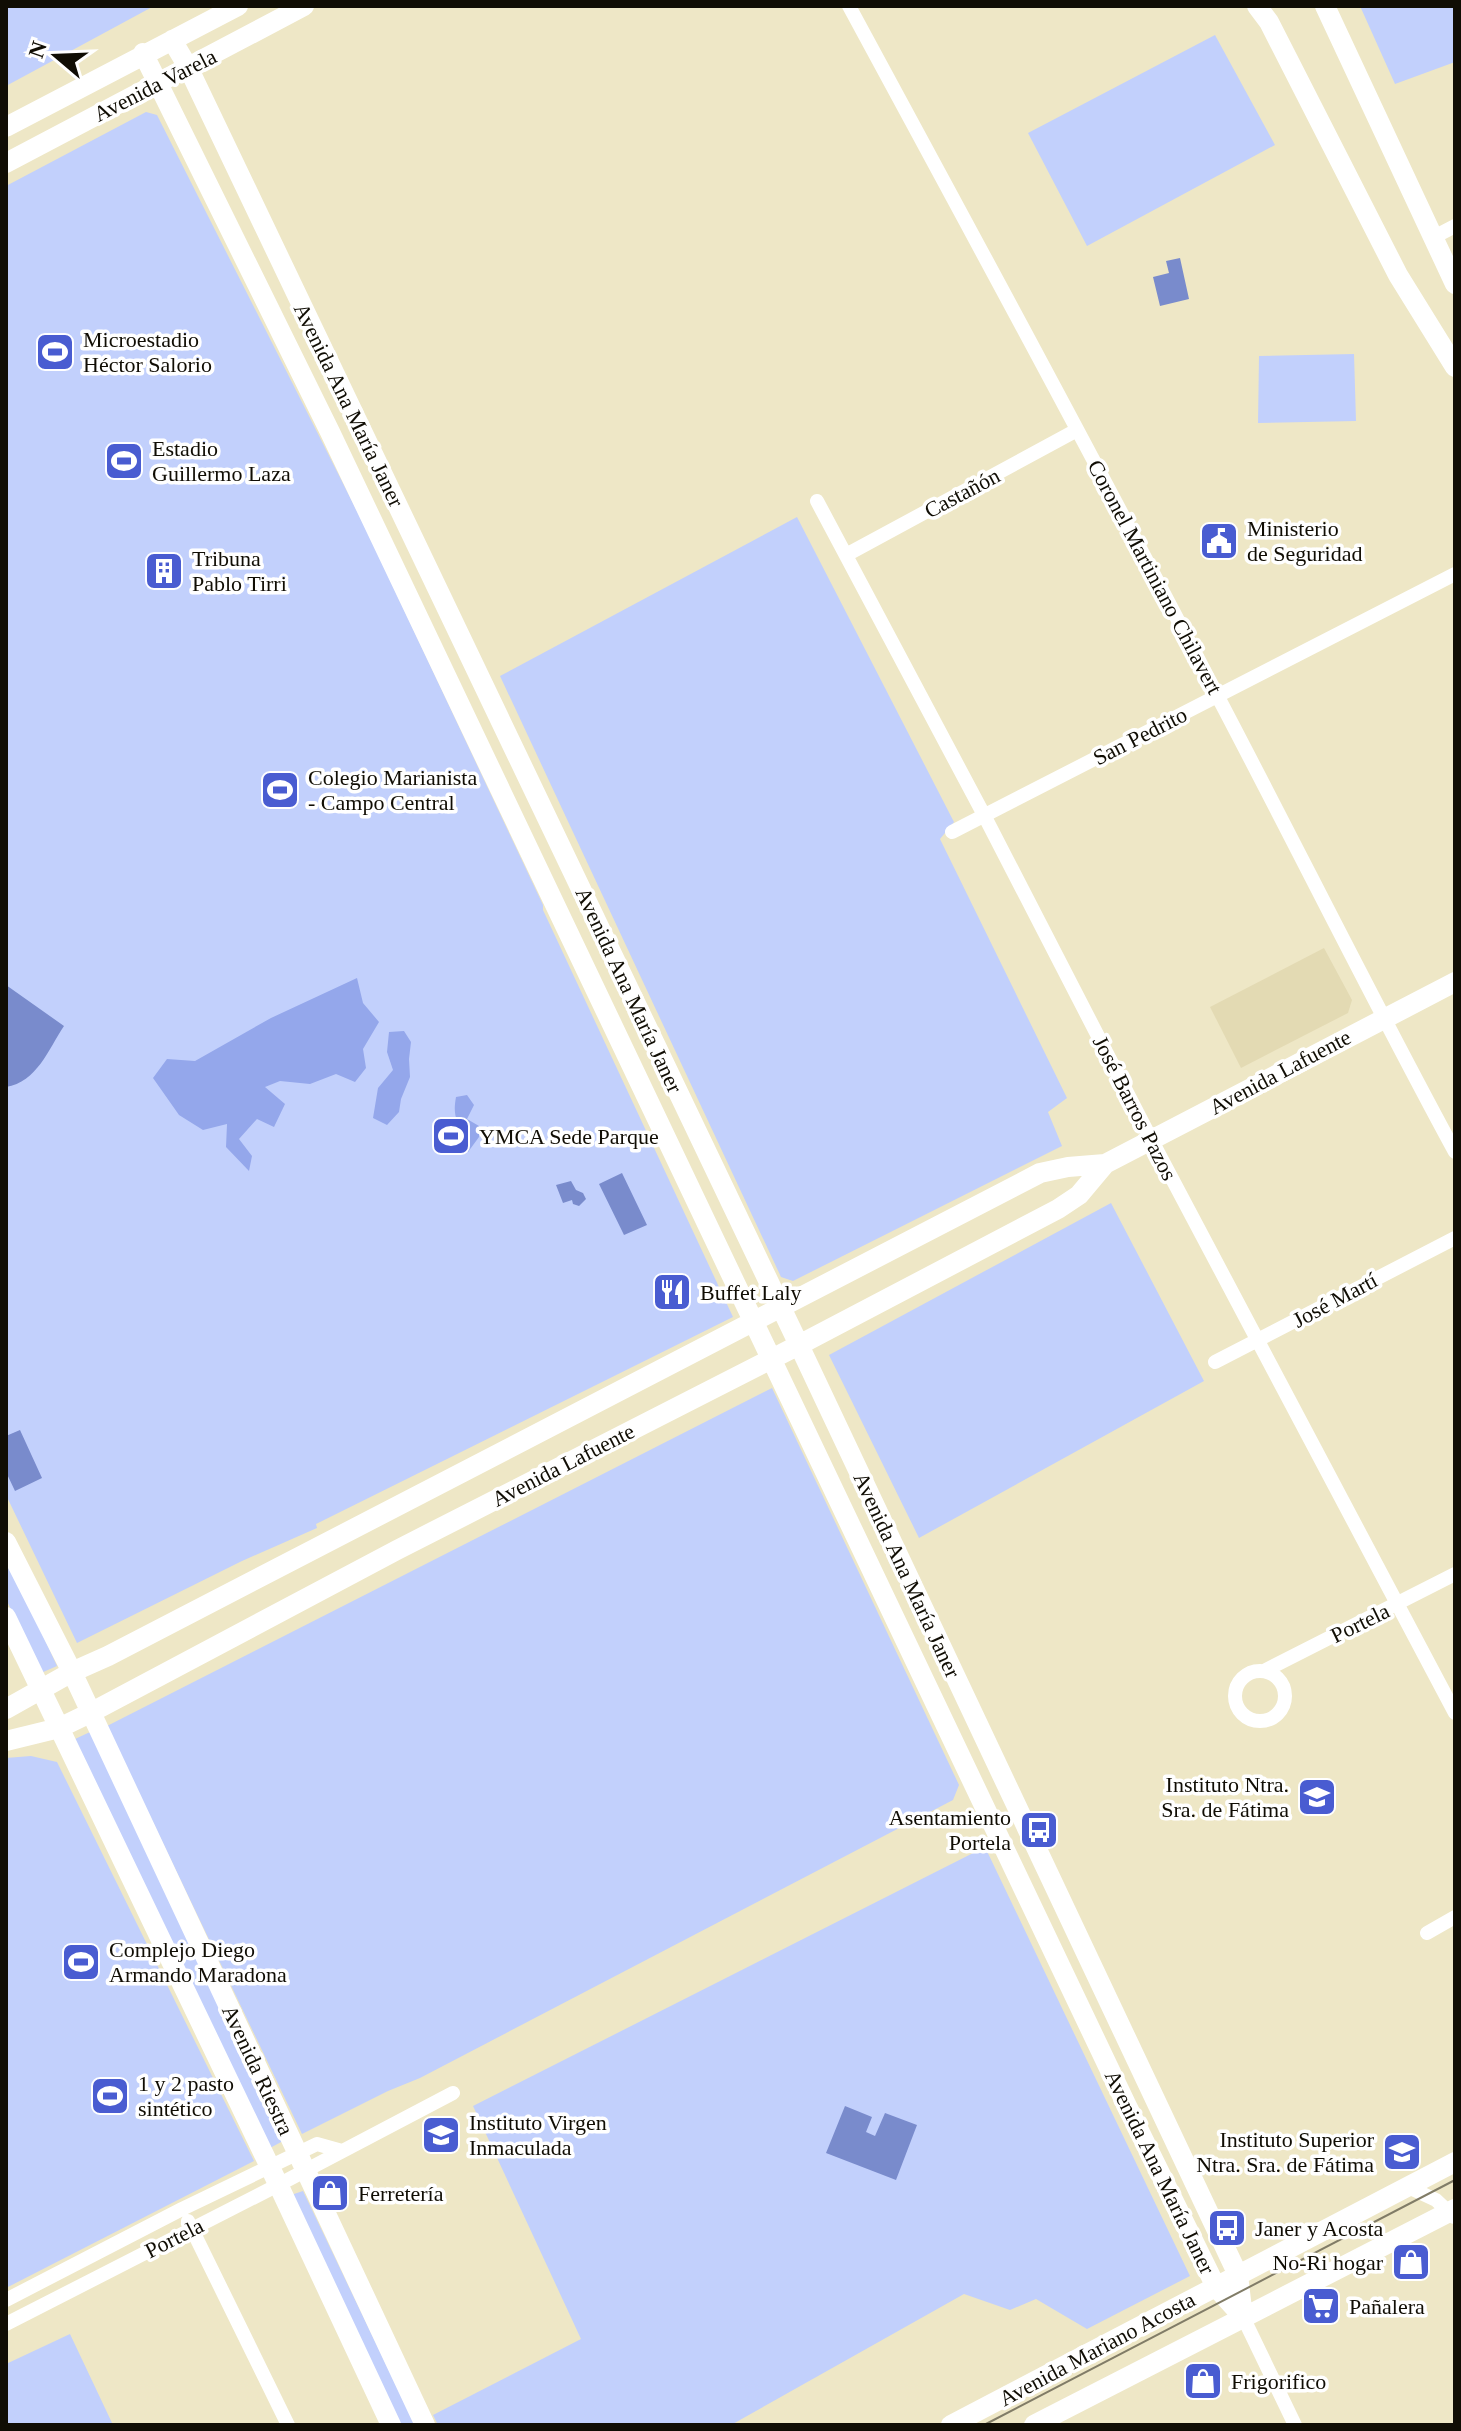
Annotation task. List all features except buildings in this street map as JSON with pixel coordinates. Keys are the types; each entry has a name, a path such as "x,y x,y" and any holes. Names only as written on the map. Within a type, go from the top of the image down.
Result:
{"street":[{"name":"Avenida Varela","path":"6,127 238,6"},
{"name":"Avenida Varela","path":"6,163 304,6"},
{"name":"Coronel Martiniano Chilavert","path":"849,6 1077,430 1455,1152"},
{"path":"1257,6 1269,22 1398,275 1455,367"},
{"path":"1325,6 1455,284"},
{"name":"Avenida Ana María Janer","path":"172,40 188,67 799,1345 1238,2275 1243,2317"},
{"name":"Avenida Ana María Janer","path":"143,53 369,513 1126,2104 1216,2287 1243,2317"},
{"path":"1432,238 1455,226"},
{"name":"Castañón","path":"846,555 1077,430"},
{"name":"José Barros Pazos","path":"817,501 1455,1713"},
{"path":"369,513 376,519 390,519 399,508"},
{"name":"San Pedrito","path":"952,832 1455,574"},
{"name":"Avenida Lafuente","path":"6,1741 59,1728 90,1713 397,1550 799,1345 1058,1209 1079,1195 1105,1164 1455,982"},
{"name":"Avenida Lafuente","path":"6,1709 72,1672 1039,1174 1068,1167 1105,1164"},
{"name":"José Martí","path":"1215,1362 1455,1238"},
{"name":"Avenida Riestra","path":"6,1542 72,1672 425,2425"},
{"name":"Portela","path":"1264,1671 1455,1574"},
{"name":"Avenida Riestra","path":"6,1617 391,2425"},
{"path":"990,1816 1016,1805"},
{"path":"1427,1933 1455,1917"},
{"path":"1126,2104 1151,2092"},
{"name":"Portela","path":"6,2324 192,2229 301,2162 342,2151 453,2093"},
{"name":"Avenida Mariano Acosta","path":"951,2425 1455,2162"},
{"name":"Portela","path":"6,2300 182,2209 274,2176"},
{"path":"1408,2187 1427,2194 1454,2214"},
{"path":"182,2209 288,2425"},
{"name":"Avenida Mariano Acosta","path":"1034,2425 1243,2317 1454,2214"},
{"path":"1243,2317 1295,2425"}],"shaded area":[{"path":"6,6 154,6 6,86"},
{"path":"1360,6 1455,6 1455,62 1395,84"},
{"path":"1215,35 1275,145 1087,246 1028,133"},
{"path":"146,112 157,115 363,523 733,1317 316,1524 317,1528 242,1561 77,1643 6,1495 6,186"},
{"path":"1180,258 1189,299 1160,306 1153,277 1169,273 1166,261"},
{"path":"1354,354 1356,421 1258,423 1259,356"},
{"path":"797,517 954,822 940,839 1067,1098 1048,1112 1062,1146 793,1281 781,1277 500,676"},
{"path":"1324,948 1352,1000 1348,1013 1241,1068 1210,1007"},
{"path":"357,978 363,1003 379,1022 363,1049 366,1068 355,1082 336,1074 310,1084 280,1081 265,1087 285,1104 274,1127 257,1119 239,1139 252,1156 249,1171 226,1147 227,1124 203,1130 179,1115 153,1078 167,1059 195,1061 271,1018"},
{"path":"6,985 64,1026 34,1072 17,1084 6,1087"},
{"path":"404,1031 411,1042 410,1077 399,1112 387,1125 373,1118 378,1088 393,1070 387,1052 389,1032"},
{"path":"467,1095 474,1105 467,1119 479,1126 479,1137 468,1152 464,1151 464,1140 468,1134 456,1118 455,1108 456,1097"},
{"path":"622,1173 647,1225 624,1235 599,1184"},
{"path":"571,1181 586,1199 579,1206 572,1200 563,1203 556,1185"},
{"path":"1111,1203 1204,1381 919,1538 829,1355"},
{"path":"772,1388 959,1785 953,1800 420,2078 302,2134 107,1726"},
{"path":"20,1430 42,1478 15,1491 6,1472 6,1436"},
{"path":"6,1555 57,1666 41,1673 6,1599"},
{"path":"90,1732 283,2141 270,2148 75,1739"},
{"name":"Complejo Diego Armando Maradona","path":"31,1756 57,1762 254,2161 6,2288 6,1758"},
{"path":"985,1847 1190,2276 1087,2329 1036,2299 1010,2310 964,2294 731,2425 438,2425 433,2415 581,2339 473,2106"},
{"path":"845,2106 872,2117 866,2132 875,2136 885,2113 917,2125 896,2180 826,2153"},
{"path":"303,2191 415,2425 399,2425 291,2195"},
{"path":"70,2334 113,2425 6,2425 6,2364"}],"tram line":[{"path":"984,2425 1455,2180"}],"place":[{"name":"Microestadio Héctor Salorio","path":"55,352"},
{"name":"Estadio Guillermo Laza","path":"124,461"},
{"name":"Ministerio de Seguridad","path":"1219,541"},
{"name":"Tribuna Pablo Tirri","path":"164,571"},
{"name":"Colegio Marianista - Campo Central","path":"280,790"},
{"name":"YMCA Sede Parque","path":"451,1136"},
{"name":"Buffet Laly","path":"672,1292"},
{"name":"Instituto Ntra. Sra. de Fátima","path":"1317,1797"},
{"name":"Asentamiento Portela","path":"1039,1830"},
{"name":"Complejo Diego Armando Maradona","path":"81,1962"},
{"name":"1 y 2 pasto sintético","path":"110,2096"},
{"name":"Instituto Virgen Inmaculada","path":"441,2135"},
{"name":"Instituto Superior Ntra. Sra. de Fátima","path":"1402,2152"},
{"name":"Ferretería","path":"330,2193"},
{"name":"Janer y Acosta","path":"1227,2228"},
{"name":"No-Ri hogar","path":"1411,2262"},
{"name":"Pañalera","path":"1321,2306"},
{"name":"Frigorifico","path":"1203,2381"}]}
